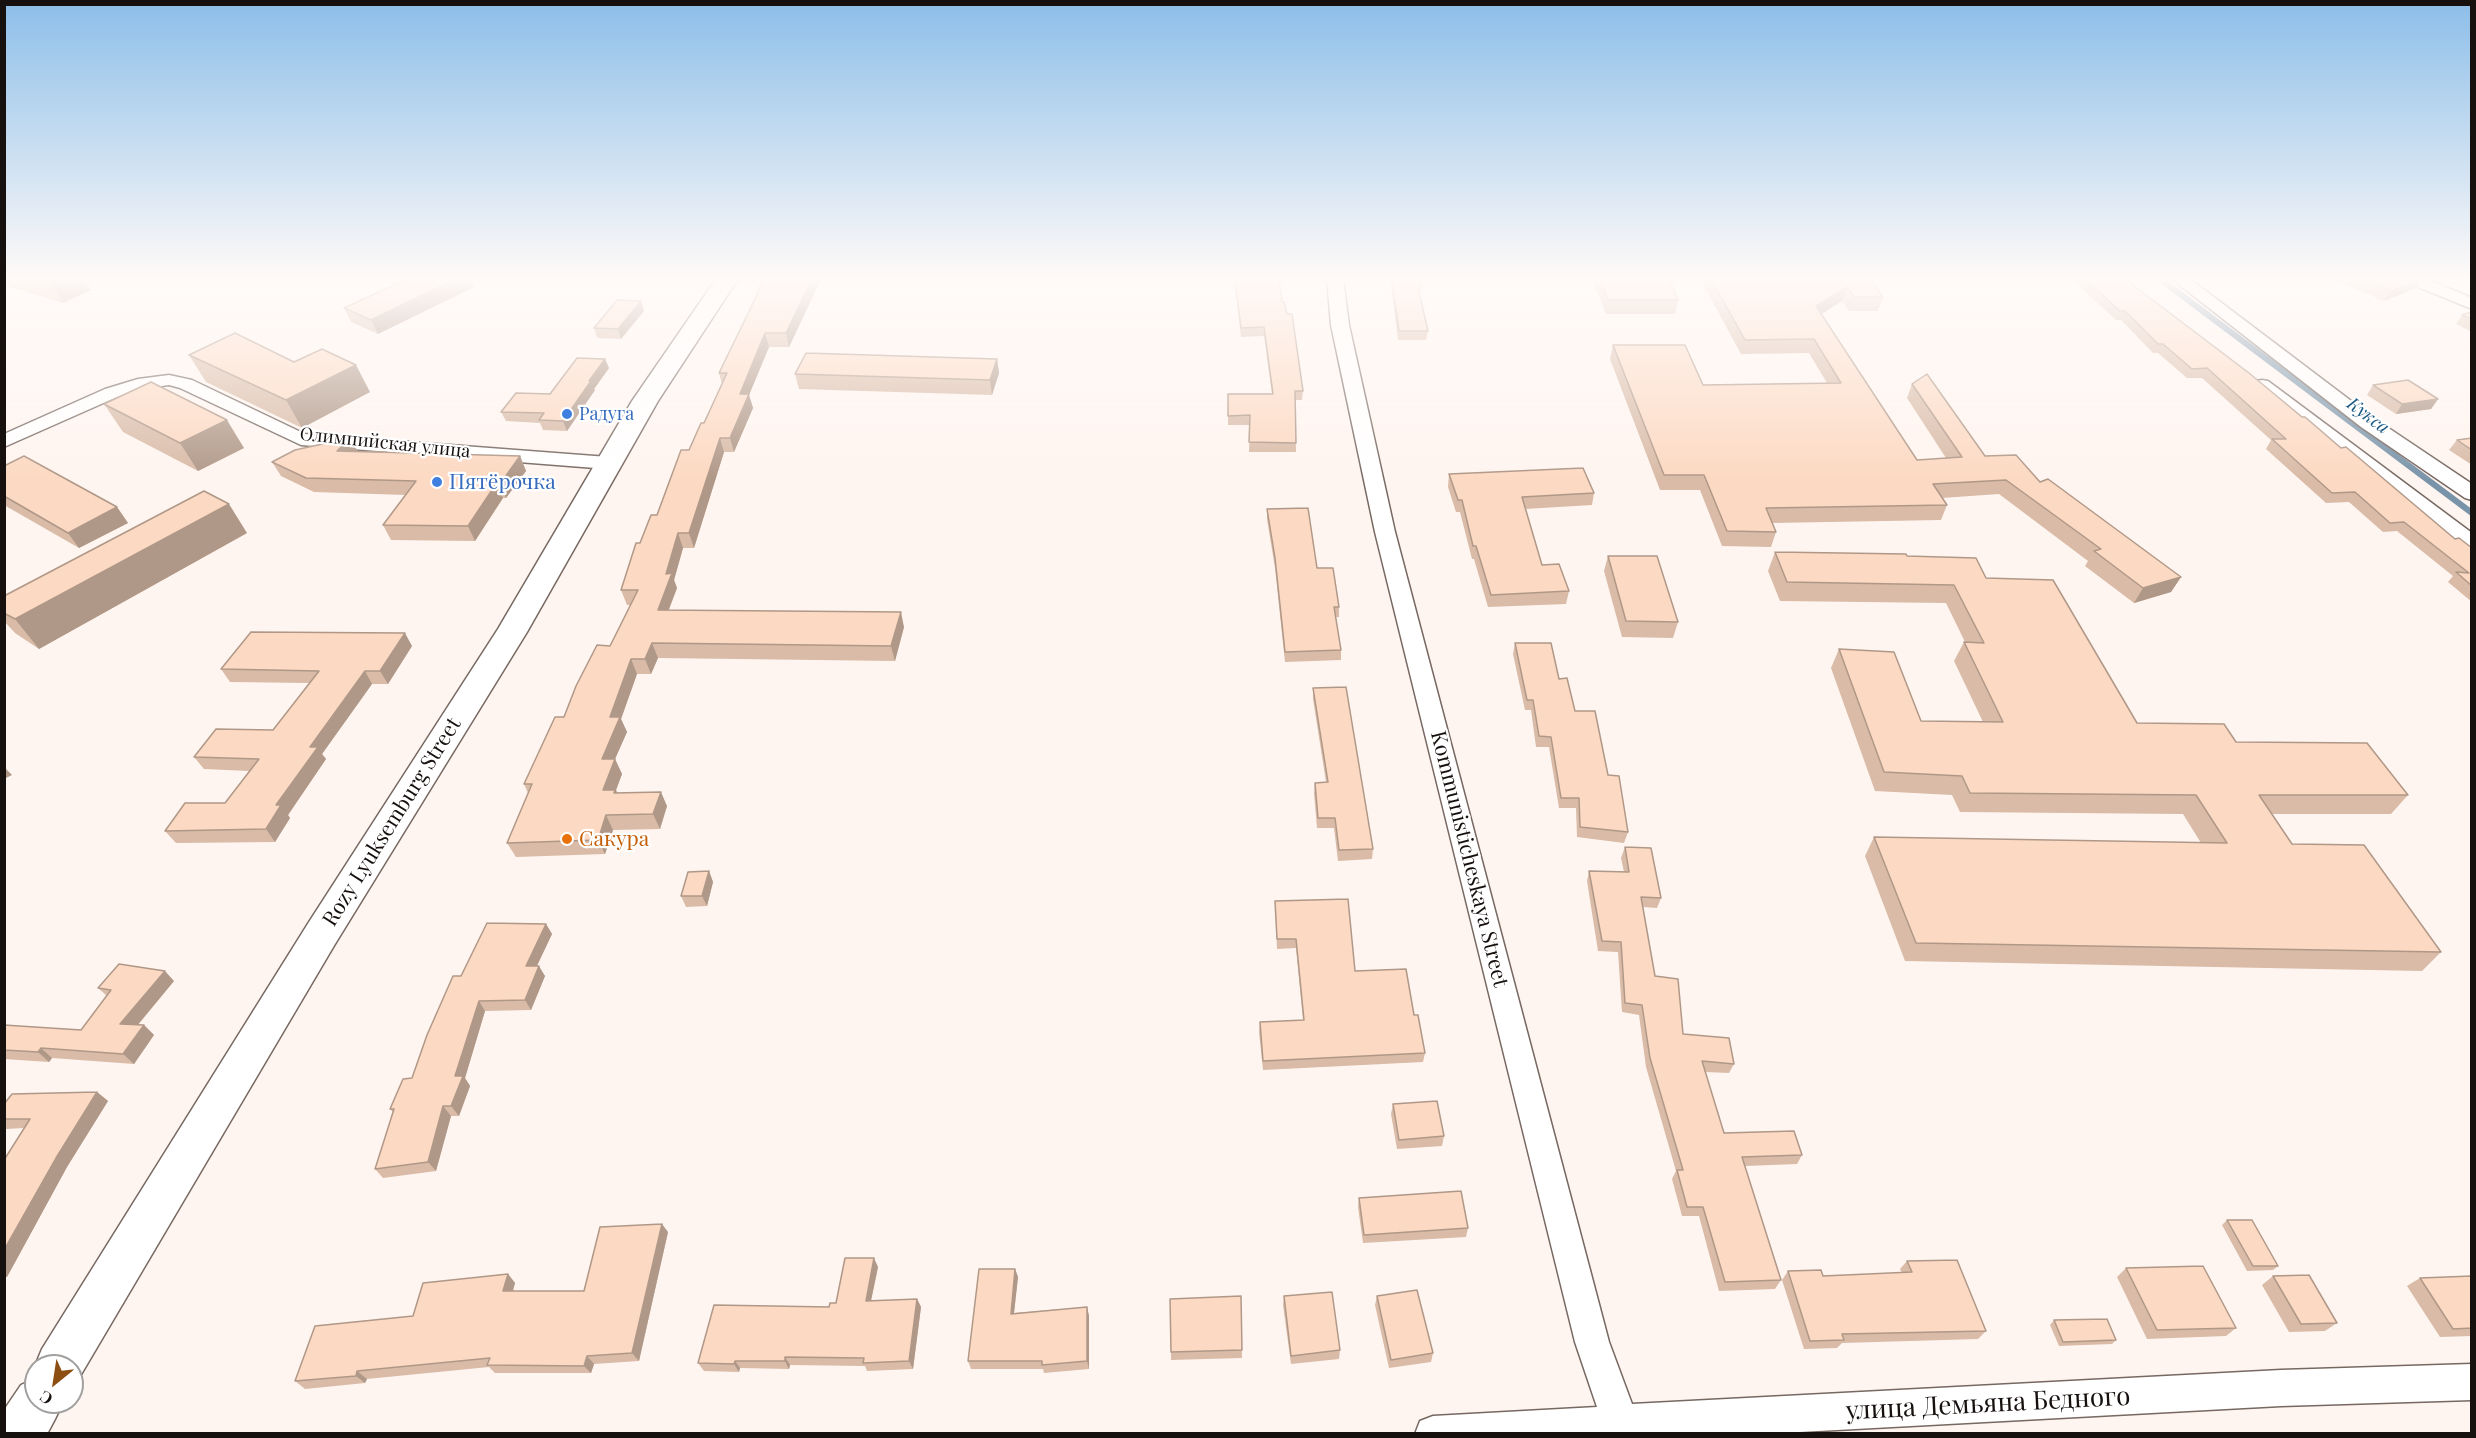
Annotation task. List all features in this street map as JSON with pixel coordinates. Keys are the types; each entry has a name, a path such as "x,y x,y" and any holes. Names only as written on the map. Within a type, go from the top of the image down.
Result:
{"street":[{"name":"Rozy Lyuksemburg Street","path":"66,1354 322,933 512,632 608,463 645,401 682,346"},
{"name":"Kommunisticheskaya Street","path":"1345,346 1385,532 1592,1341 1622,1429"},
{"path":"2268,346 2368,423 2472,494"},
{"path":"2244,372 2472,544"},
{"name":"Олимпийская улица","path":"4,441 111,393 138,384 169,380 186,384 301,439 608,463"},
{"name":"улица Демьяна Бедного","path":"1433,1434 1622,1429 2281,1388 2472,1382"},
{"path":"18,1434 30,1414"}],"building":[{"path":"208,346 262,346 294,362 322,349 356,365 286,400 189,355"},
{"path":"732,346 760,346 740,394 749,394 730,438 720,438 689,533 678,533 666,574 672,573 658,610 901,612 891,646 652,643 645,659 631,659 610,717 620,717 602,759 615,759 603,790 615,790 614,793 661,792 653,814 606,815 598,840 507,843 532,784 524,784 555,717 564,717 576,686 597,645 610,646 638,590 621,590 636,543 640,543 651,515 657,515 681,450 689,450 701,423 704,423 727,373 719,373"},
{"path":"1267,346 1297,346 1303,391 1295,391 1296,443 1249,442 1250,415 1228,416 1228,394 1273,394"},
{"path":"1613,346 1685,346 1703,385 1841,383 1818,346 1842,346 1917,460 1962,457 1912,384 1927,374 1985,456 2016,455 2040,482 2048,479 2181,577 2143,588 2094,551 2101,549 2006,480 1933,484 1947,505 1766,508 1776,532 1727,531 1704,475 1664,475"},
{"path":"2165,346 2214,346 2341,448 2346,447 2455,539 2459,538 2472,548 2472,586 2456,572 2469,573 2404,522 2390,523 2355,492 2332,493 2272,439 2286,439 2207,368 2192,369"},
{"path":"806,353 997,359 990,380 795,374"},
{"path":"577,358 605,359 563,421 539,420 544,413 501,412 516,393 550,394"},
{"path":"2408,380 2438,399 2402,404 2373,385"},
{"path":"151,382 227,420 180,443 104,404"},
{"path":"350,438 337,451 520,456 500,484 496,484 468,526 383,525 416,481 306,478 272,462 295,450"},
{"path":"2472,438 2472,450 2457,440"},
{"path":"24,456 117,507 68,533 4,496 4,466"},
{"path":"1583,468 1594,493 1522,497 1542,565 1559,564 1569,591 1491,595 1476,546 1473,546 1462,500 1458,500 1449,474"},
{"path":"204,491 229,504 15,619 4,613 4,596"},
{"path":"1308,508 1317,568 1333,568 1339,607 1334,607 1341,650 1285,652 1275,558 1267,509"},
{"path":"1775,552 1906,554 1907,556 1976,558 1986,578 2053,580 2137,723 2224,724 2236,742 2367,743 2408,795 2259,795 2292,844 2364,845 2441,952 1916,943 1874,837 2227,843 2196,795 1970,793 1962,776 1884,772 1839,649 1894,652 1921,721 2003,722 1964,642 1984,643 1954,585 1787,582"},
{"path":"1608,556 1657,556 1678,622 1626,621"},
{"path":"251,632 405,633 380,671 365,671 310,747 318,747 276,805 281,805 266,829 165,831 185,803 225,803 259,759 194,757 216,729 273,730 319,671 221,669"},
{"path":"1515,643 1551,643 1559,679 1567,678 1575,711 1595,711 1608,775 1619,776 1628,832 1580,827 1579,798 1561,798 1551,737 1539,736 1533,700 1527,700"},
{"path":"1346,687 1373,849 1339,850 1335,818 1318,818 1315,783 1328,782 1313,688"},
{"path":"1625,847 1651,848 1661,898 1641,897 1655,976 1678,979 1683,1034 1729,1038 1734,1064 1702,1061 1724,1133 1794,1131 1802,1155 1742,1157 1781,1280 1725,1282 1703,1207 1687,1207 1677,1170 1683,1170 1650,1058 1642,1005 1625,1003 1621,942 1602,941 1589,871 1629,872"},
{"path":"709,871 702,896 681,896 688,872"},
{"path":"1348,899 1355,971 1406,969 1414,1015 1418,1015 1425,1053 1263,1061 1260,1022 1304,1020 1296,939 1277,939 1275,901"},
{"path":"487,923 546,924 526,966 539,966 525,1000 479,1001 455,1076 463,1076 451,1106 443,1106 428,1162 375,1169 394,1109 390,1109 403,1079 412,1078 427,1035 453,976 461,976"},
{"path":"119,964 165,971 120,1024 144,1025 123,1054 41,1048 38,1052 4,1050 4,1025 81,1030 111,990 98,988"},
{"path":"97,1092 56,1158 4,1250 4,1160 30,1119 4,1119 4,1104 12,1094"},
{"path":"1437,1101 1444,1136 1399,1140 1393,1104"},
{"path":"1461,1191 1468,1228 1364,1235 1359,1198"},
{"path":"2227,1220 2252,1220 2278,1266 2253,1266"},
{"path":"662,1224 632,1353 587,1356 584,1366 487,1365 490,1358 357,1371 356,1376 295,1381 315,1326 413,1316 423,1283 508,1274 503,1291 584,1291 600,1227"},
{"path":"845,1258 874,1258 866,1301 917,1299 909,1361 863,1363 864,1358 785,1357 785,1361 735,1361 734,1364 698,1363 714,1305 829,1307 830,1303 836,1303"},
{"path":"1957,1260 1986,1331 1842,1334 1844,1340 1810,1341 1788,1271 1821,1270 1823,1276 1912,1272 1907,1261"},
{"path":"2203,1266 2236,1328 2157,1330 2126,1268"},
{"path":"979,1269 1015,1269 1011,1314 1087,1307 1087,1361 1042,1365 1042,1361 968,1361"},
{"path":"2309,1275 2337,1323 2301,1324 2273,1276"},
{"path":"2472,1276 2472,1328 2453,1329 2420,1278"},
{"path":"1417,1290 1433,1353 1391,1360 1377,1296"},
{"path":"1332,1292 1340,1350 1291,1356 1284,1296"},
{"path":"1241,1296 1242,1350 1171,1352 1170,1299"},
{"path":"2107,1319 2116,1340 2063,1342 2054,1320"}],"waterway":[{"name":"Кукса","path":"2249,346 2472,513"}],"place":[{"name":"Радуга","path":"567,414"},
{"name":"Пятёрочка","path":"437,482"},
{"name":"Сакура","path":"567,839"}]}
